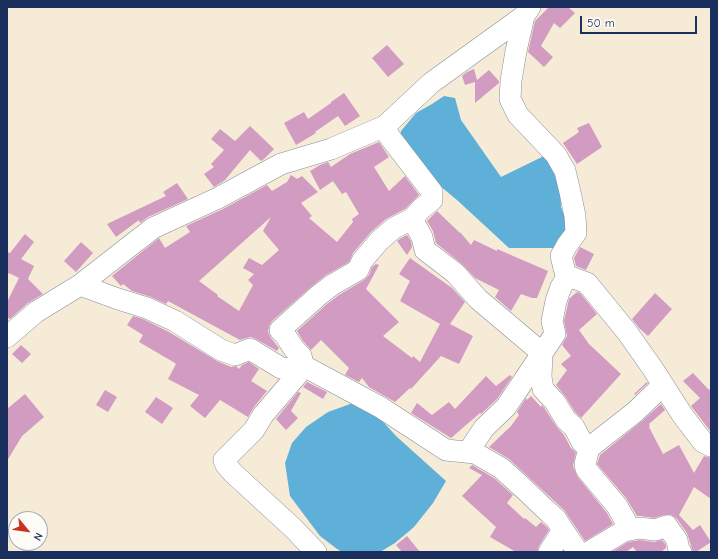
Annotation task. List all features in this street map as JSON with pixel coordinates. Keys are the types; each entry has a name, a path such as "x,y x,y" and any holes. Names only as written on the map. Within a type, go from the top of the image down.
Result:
{"street":[{"path":"7,337 36,312 80,285 153,228 218,198 281,164 331,149 385,126 431,83 527,12"},
{"path":"527,12 516,51 511,81 510,99 518,115 556,155 565,171 573,204 576,233 561,256 565,272 568,276 587,283 627,332 683,416 703,442 711,446"},
{"path":"304,367 301,356 280,330 318,295 358,270 362,261 379,241 394,228 412,219 432,200 432,192 389,136 385,126"},
{"path":"412,219 422,238 425,250 455,273 478,299 542,353"},
{"path":"468,452 484,428 506,407 555,334 552,321 556,301 568,276"},
{"path":"80,285 147,308 175,321 222,350 235,355 250,349 281,368 292,369 302,365 380,407 446,450 475,452 501,468 556,519 578,552"},
{"path":"542,353 541,377 543,389 555,402 566,420 574,427 582,442 589,448"},
{"path":"304,367 264,415 254,430 224,460 226,465 233,473 293,528 316,552"},
{"path":"624,531 626,522 617,506 586,468 585,464 589,448 635,412 663,385"},
{"path":"588,552 624,531 640,528 655,530 667,526 677,540 680,552"},
{"path":"549,552 563,530"}],"water":[{"path":"444,96 455,98 461,120 501,177 546,155 560,178 561,207 569,228 559,248 509,248 457,200 428,176 399,143 401,131 416,113"},
{"path":"353,403 376,414 396,436 446,481 433,503 414,527 395,543 380,552 342,552 337,549 320,536 290,496 285,463 292,443 306,427 328,412"}],"building":[{"path":"549,7 568,7 575,13 560,28 554,23 541,46 553,57 544,67 528,52 535,21"},
{"path":"387,45 404,64 388,77 372,58"},
{"path":"474,69 477,80 489,70 499,81 499,83 475,103 475,82 465,85 462,76"},
{"path":"344,93 360,116 345,126 338,116 315,132 316,133 296,145 284,123 304,112 308,119"},
{"path":"589,123 602,147 577,164 563,143 579,132 577,128"},
{"path":"250,126 274,149 261,161 250,150 225,180 214,187 204,174 214,167 211,164 224,150 211,139 220,129 235,141"},
{"path":"379,142 389,157 374,167 389,191 405,176 419,195 405,209 386,219 371,232 353,253 349,262 326,275 272,321 268,332 279,348 277,351 251,337 240,340 168,301 166,304 132,291 123,284 121,286 112,276 159,238 165,248 190,232 186,226 223,209 267,185 272,191 287,182 291,175 297,179 302,176 318,192 301,203 312,216 309,218 337,242 353,222 352,219 359,214 346,192 342,194 333,181 320,190 310,171 328,162 331,167 350,154","holes":["271,217 263,231 279,250 262,265 249,258 243,268 254,274 248,280 253,285 239,311 199,281"]},
{"path":"177,183 188,199 148,217 140,223 139,220 116,237 107,224 166,196 163,192"},
{"path":"437,211 460,232 471,245 474,240 497,251 497,249 548,271 537,298 532,298 521,294 511,311 495,297 499,290 475,278 462,264 436,243 433,231 427,221"},
{"path":"25,234 34,242 21,259 34,266 28,279 43,294 28,303 10,319 7,317 7,302 19,278 9,273 7,276 7,252 10,253"},
{"path":"407,235 411,241 412,247 407,255 397,241"},
{"path":"81,242 93,253 76,272 64,261"},
{"path":"580,247 594,254 586,270 576,266 574,258"},
{"path":"410,258 452,288 465,302 450,324 473,336 459,364 441,356 411,389 410,388 395,402 369,387 362,378 359,382 345,375 349,368 321,340 311,350 297,331 327,304 364,280 369,275 372,267 376,264 379,265 366,289 399,322 383,336 412,358 413,356 420,362 440,324 400,301 410,281 399,274"},
{"path":"577,292 580,293 597,314 579,330 589,344 621,374 581,418 556,385 567,370 561,364 571,356 562,345 567,336 564,321 569,299"},
{"path":"655,293 672,309 648,336 632,319"},
{"path":"133,316 143,319 169,332 217,361 231,367 236,366 239,369 242,365 249,362 259,369 251,381 267,391 248,417 220,400 205,418 190,406 199,395 168,379 176,364 139,342 143,335 127,325"},
{"path":"21,345 31,354 22,363 12,354"},
{"path":"693,373 709,390 711,388 711,432 691,406 700,398 683,381"},
{"path":"510,375 512,377 497,399 451,438 411,413 417,403 432,415 449,402 455,409 486,376 496,386"},
{"path":"307,382 327,392 323,399 303,387"},
{"path":"647,382 648,383 635,395 634,394"},
{"path":"105,390 117,397 108,412 96,405"},
{"path":"298,392 301,393 291,411 298,418 286,430 276,419"},
{"path":"25,394 44,417 22,436 7,461 7,409"},
{"path":"531,396 541,407 542,405 564,435 571,448 576,452 573,466 577,476 607,513 613,524 585,541 564,510 509,459 489,447 511,426 519,415 517,412 526,398 527,400"},
{"path":"156,397 173,408 162,424 145,412"},
{"path":"661,404 665,410 649,424 649,427 663,454 679,445 694,473 704,456 711,458 711,499 694,487 679,515 693,530 700,525 711,542 696,552 693,552 687,533 677,519 671,515 664,515 654,518 637,516 626,498 597,464 600,455"},
{"path":"472,465 494,478 513,495 507,503 524,519 525,518 536,527 541,522 547,527 549,530 537,552 516,552 490,537 496,527 462,496 482,475 469,468"},
{"path":"407,536 420,552 402,552 396,545"},
{"path":"640,540 654,542 662,540 666,545 666,548 661,552 637,552 633,547 626,552 612,552 628,542"}]}
